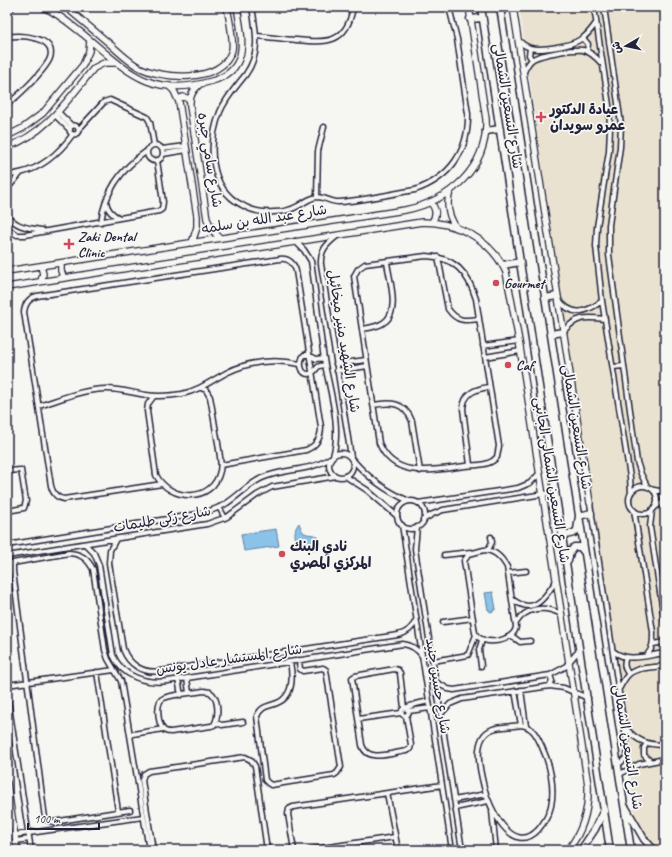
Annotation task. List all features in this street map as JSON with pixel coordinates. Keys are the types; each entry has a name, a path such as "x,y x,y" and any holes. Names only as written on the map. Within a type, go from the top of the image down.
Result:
{"main road":[{"path":"7,8 12,7"},
{"path":"43,7 63,18 117,63 138,78 169,86 199,84 218,79 232,69 238,62 242,46 237,7"},
{"path":"66,7 129,60 151,73 166,76 188,76 208,72 214,70 223,63 229,56 232,45 227,7"},
{"path":"469,7 486,119 486,131 500,129"},
{"name":"شارع التسعين الشمالى","path":"481,7 588,698 610,850"},
{"name":"شارع التسعين الشمالى","path":"502,7 545,298 619,764 631,850"},
{"path":"513,7 590,503"},
{"path":"470,19 482,18"},
{"path":"7,136 37,119 83,65 90,51 90,40"},
{"path":"7,147 20,142 38,131 56,113 91,71 104,63 117,63"},
{"path":"223,63 232,69"},
{"path":"83,65 91,71"},
{"path":"138,78 143,69"},
{"name":"شارع سامي جبره","path":"199,84 192,92 190,106 206,215 210,228 220,238"},
{"name":"شارع سامي جبره","path":"169,86 178,99 197,216 197,227 192,243"},
{"path":"178,99 182,97 190,99"},
{"name":"شارع عبد الله بن سلمه","path":"7,271 418,207 450,191 462,181 475,164 484,142 486,131"},
{"path":"450,191 448,210 456,227"},
{"path":"430,202 434,207 436,214 432,222"},
{"path":"197,216 202,217 206,215"},
{"name":"شارع عبد الله بن سلمه","path":"7,287 295,241 413,223 432,222 456,227 469,232 484,243 503,265 506,272"},
{"path":"503,265 520,262"},
{"path":"61,263 61,271 64,278"},
{"path":"41,266 43,274 41,281"},
{"name":"شارع التسعين الشمالى الجانبى","path":"506,272 519,341 574,692 588,792 588,807 582,827 568,850"},
{"path":"545,298 557,296"},
{"path":"551,334 563,332"},
{"path":"561,528 566,535 574,533 577,530 579,516 591,513"},
{"path":"567,566 570,552 574,547 580,547 583,549 586,556"},
{"path":"7,783 17,850"},
{"path":"625,805 644,839 654,850"},
{"path":"581,850 595,829 604,810"}],"street":[{"path":"252,7 256,36 255,54 245,75 229,95 217,120 212,152 214,166 223,189 234,201 261,212 285,211 296,207 309,199 317,197 339,202 415,190 439,178 452,166 463,146 467,133 468,114 457,40 449,7"},
{"path":"256,36 318,42 332,40 344,31 349,22 353,7"},
{"path":"594,7 610,128 606,175 596,236 602,301 630,477 630,502 634,510 653,632 653,644 647,655"},
{"path":"604,7 621,124 621,136 609,225 608,245 637,462 647,486 653,490 665,492"},
{"path":"519,41 530,48 544,49 568,45 583,38 596,23"},
{"path":"7,37 20,36 37,39 48,45 50,53 49,60 23,92 7,104"},
{"path":"583,38 588,44 587,52"},
{"path":"530,48 532,60"},
{"path":"524,72 527,65 538,57 576,50 587,52 597,58 602,64"},
{"path":"7,176 38,166 54,155 64,147 104,102 110,100 147,116 150,122 154,145"},
{"path":"56,113 71,128 71,133 74,134"},
{"path":"71,128 77,126 79,129"},
{"path":"317,197 317,157 324,127"},
{"path":"101,222 110,190 122,172 154,145"},
{"path":"154,145 159,146 162,152 160,159 157,160"},
{"path":"162,152 186,148"},
{"path":"147,151 147,154 151,159 157,160"},
{"path":"7,228 12,233 21,236 156,212 162,209 163,202 157,160"},
{"path":"7,189 20,173"},
{"path":"606,175 616,177"},
{"path":"106,201 108,210 120,218"},
{"path":"7,214 13,222 18,225 45,231"},
{"name":"شارع الشهيد منير ميخائيل","path":"338,235 326,246 320,259 352,458"},
{"name":"شارع الشهيد منير ميخائيل","path":"295,241 304,250 311,261 325,365 336,426 336,441 332,457"},
{"path":"426,256 438,257 456,265 465,276 474,293 499,446 498,454 492,462 420,471 410,470 391,460 384,452 378,437 354,280 355,272 365,264 426,256"},
{"path":"438,257 448,309 457,319 464,321 479,319"},
{"path":"311,261 316,258 320,259"},
{"path":"162,484 67,498 56,496 53,492 24,312 28,302 32,298 280,259 286,259 292,262 295,268 321,430 318,440 313,446 306,450 221,466"},
{"path":"362,329 382,324 393,311 393,300 386,262"},
{"path":"557,296 565,306 576,311 589,310 602,301"},
{"path":"563,332 567,326 580,318 586,317 605,319"},
{"path":"483,346 519,341"},
{"path":"485,357 520,351"},
{"path":"309,354 316,359 324,358"},
{"path":"309,354 302,357 300,364 305,372 312,372 318,367 325,365"},
{"path":"336,364 366,360"},
{"path":"39,406 77,394 98,390 115,390 154,396 176,395 201,388 231,371 253,363 276,361 300,364"},
{"path":"337,371 367,366"},
{"path":"612,367 624,366"},
{"path":"470,465 463,404 468,394 472,391 489,386"},
{"path":"154,396 148,404 147,414 156,475 162,484 172,492 181,495 190,495 200,493 208,488 215,481 220,472 221,466 210,397 206,390 201,388"},
{"path":"373,405 388,402 401,407 408,413 412,421 420,471"},
{"path":"352,458 353,470 345,476 336,476 329,468 329,463 332,457 342,452 352,458 362,470 378,484 396,496 418,503 518,488 530,483 539,474"},
{"name":"شارع زكى طليمات","path":"7,545 204,513 219,507 262,478 279,473 314,467 332,457"},
{"path":"7,471 21,470 26,501 24,508 7,511"},
{"name":"شارع زكى طليمات","path":"7,556 206,524 224,518 236,511 257,494 272,487 336,476"},
{"path":"345,476 367,490 397,516 402,525 408,528 418,527 423,520 444,510 556,492"},
{"path":"631,493 640,486 647,486"},
{"path":"653,490 657,498 650,521 650,532 665,625"},
{"path":"397,516 399,507 403,503 409,501"},
{"path":"634,510 643,513 648,512 665,501"},
{"path":"418,503 424,512 423,520"},
{"path":"590,503 628,752 626,759 619,764"},
{"path":"219,507 224,518"},
{"name":"شارع حسين جنيد","path":"402,525 452,850"},
{"name":"شارع حسين جنيد","path":"418,527 415,548 462,850"},
{"path":"488,550 492,542 491,537"},
{"name":"شارع المستشار عادل يونس","path":"116,539 110,550 109,563 123,648 125,655 129,660 139,668 150,672 398,635 407,632 416,620"},
{"name":"شارع المستشار عادل يونس","path":"85,544 94,553 99,565 112,650 115,660 121,668 135,677 151,682 168,681 403,644 416,648 422,656"},
{"path":"46,550 47,556"},
{"path":"444,555 488,550 501,558 507,567 516,630 512,636 486,641 476,636"},
{"path":"38,551 39,558"},
{"path":"433,661 468,655 476,636 464,561 472,552"},
{"path":"7,564 69,553 77,554 90,562 93,569 108,659 121,681 149,850"},
{"path":"13,563 45,818 53,822 130,810"},
{"path":"508,573 526,571"},
{"path":"516,624 526,612 537,607 556,581"},
{"path":"512,599 525,606 547,608 561,614"},
{"path":"525,606 526,612"},
{"path":"443,622 473,618"},
{"path":"512,636 520,642 530,641"},
{"path":"377,638 379,648"},
{"path":"481,666 479,650 482,640"},
{"path":"653,644 665,642"},
{"path":"436,682 448,689 461,689 550,675 569,663 580,650"},
{"path":"613,651 619,656 631,658 665,653"},
{"path":"626,657 624,665 625,670 629,674"},
{"path":"290,662 292,684 289,692 284,699 264,707 257,716 265,780 271,784 334,775 341,767 326,670 323,668 303,671 300,669 299,660"},
{"path":"619,689 629,674 637,670 665,666"},
{"path":"394,669 398,670 400,673 405,711 411,745 410,749 374,756 367,754 363,749 352,680 355,676 394,669"},
{"path":"7,685 114,670"},
{"path":"167,670 168,681"},
{"path":"97,672 118,811"},
{"path":"550,675 552,681 550,686"},
{"path":"187,678 190,693"},
{"path":"178,679 181,694"},
{"path":"441,714 450,704 462,699 550,686 564,688 588,698"},
{"path":"461,689 462,699"},
{"path":"521,690 526,726"},
{"path":"162,729 158,708 159,702 164,698 181,694 207,691 213,694 217,707 216,723"},
{"path":"515,691 521,725"},
{"path":"7,693 31,850"},
{"path":"405,711 416,704 429,701"},
{"path":"358,719 430,708"},
{"path":"133,734 162,729 166,732 171,732 211,726 216,723 222,725 243,722"},
{"path":"521,725 534,731 539,740 550,770 552,800 547,818 534,834 527,837 519,837 512,834 501,825 492,810 486,794 479,762 478,749 483,738 492,729 521,725"},
{"path":"625,727 634,737 647,743 657,745 665,744"},
{"path":"647,743 644,748 644,755 650,761"},
{"path":"153,850 142,780 144,774 149,771 245,757 251,760 255,766 267,850"},
{"path":"620,774 633,766 650,761 665,759"},
{"path":"440,776 450,774"},
{"path":"294,850 288,814 291,808 442,785"},
{"path":"387,793 398,850"},
{"path":"454,800 486,794"},
{"path":"455,808 488,801"},
{"path":"492,810 496,850"},
{"path":"15,835 144,817"},
{"path":"309,850 395,837"},
{"path":"16,841 29,839"}],"shaded area":[{"path":"519,7 665,7 665,849 650,845 637,828"}],"water":[{"path":"299,523 303,532 318,537 320,544 317,548 306,549 301,547 298,543 295,533"},
{"path":"276,529 279,546 244,551 241,534"},
{"path":"493,592 496,609 490,612 490,610 488,610 485,593"}],"place":[{"name":"عيادة الدكتور عمرو سويدان","path":"541,117"},
{"name":"Zaki Dental Clinic","path":"69,244"},
{"name":"Gourmet","path":"496,283"},
{"name":"Caf","path":"508,365"},
{"name":"نادي البنك المركزي المصري","path":"282,554"}]}
